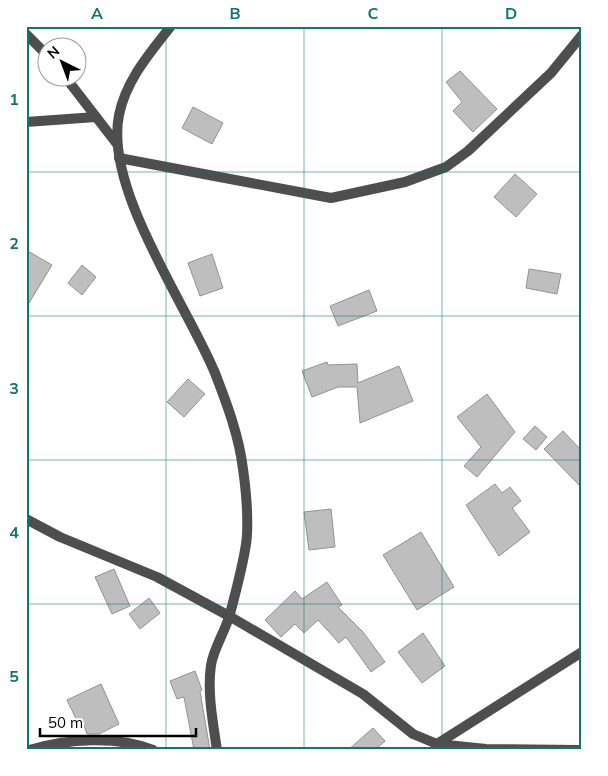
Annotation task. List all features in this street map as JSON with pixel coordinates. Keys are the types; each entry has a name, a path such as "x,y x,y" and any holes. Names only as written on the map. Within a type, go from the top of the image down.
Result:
{"street":[{"path":"171,26 146,59 124,98 119,117 117,144 119,158 130,194 148,238 214,372 234,425 243,470 247,536 229,616 215,648 211,667 210,688 218,750"},
{"path":"26,34 38,46"},
{"path":"119,158 331,198 361,194 446,168 468,151 551,73 582,35"},
{"path":"74,88 117,144"},
{"path":"26,122 96,117"},
{"path":"26,519 60,537 157,577 229,616 362,694 413,734 436,747 579,750"},
{"path":"436,747 582,652"},
{"path":"29,750 73,742 117,740 136,743 152,750"}],"building":[{"path":"460,71 497,109 473,132 453,111 462,102 446,82"},
{"path":"193,107 223,123 212,144 182,128"},
{"path":"515,174 537,194 516,217 494,197"},
{"path":"26,250 52,265 26,308"},
{"path":"212,254 223,288 200,296 188,263"},
{"path":"82,265 96,277 82,295 68,283"},
{"path":"529,269 561,274 557,294 526,288"},
{"path":"369,290 377,311 338,326 330,306"},
{"path":"327,362 328,365 357,364 358,383 399,366 413,401 360,423 357,387 338,387 312,397 302,371"},
{"path":"188,379 205,394 184,417 167,402"},
{"path":"487,394 515,432 477,477 464,466 481,447 457,417"},
{"path":"535,426 547,437 536,450 523,439"},
{"path":"563,431 582,451 582,488 544,449"},
{"path":"495,484 502,493 510,487 521,501 512,508 530,532 499,556 466,505"},
{"path":"331,509 335,547 309,550 304,512"},
{"path":"421,532 454,587 417,610 383,555"},
{"path":"114,569 130,606 112,614 95,577"},
{"path":"327,582 342,605 338,607 363,632 385,662 371,672 346,637 339,643 318,620 304,633 295,624 281,637 265,620 295,591 302,599"},
{"path":"149,598 160,613 140,629 129,614"},
{"path":"423,633 445,666 422,683 398,652"},
{"path":"195,671 202,690 200,691 210,750 194,750 184,697 177,699 170,681"},
{"path":"101,684 119,724 99,734 87,734 84,725 80,727 67,700"},
{"path":"373,728 385,741 375,750 348,750"}]}
